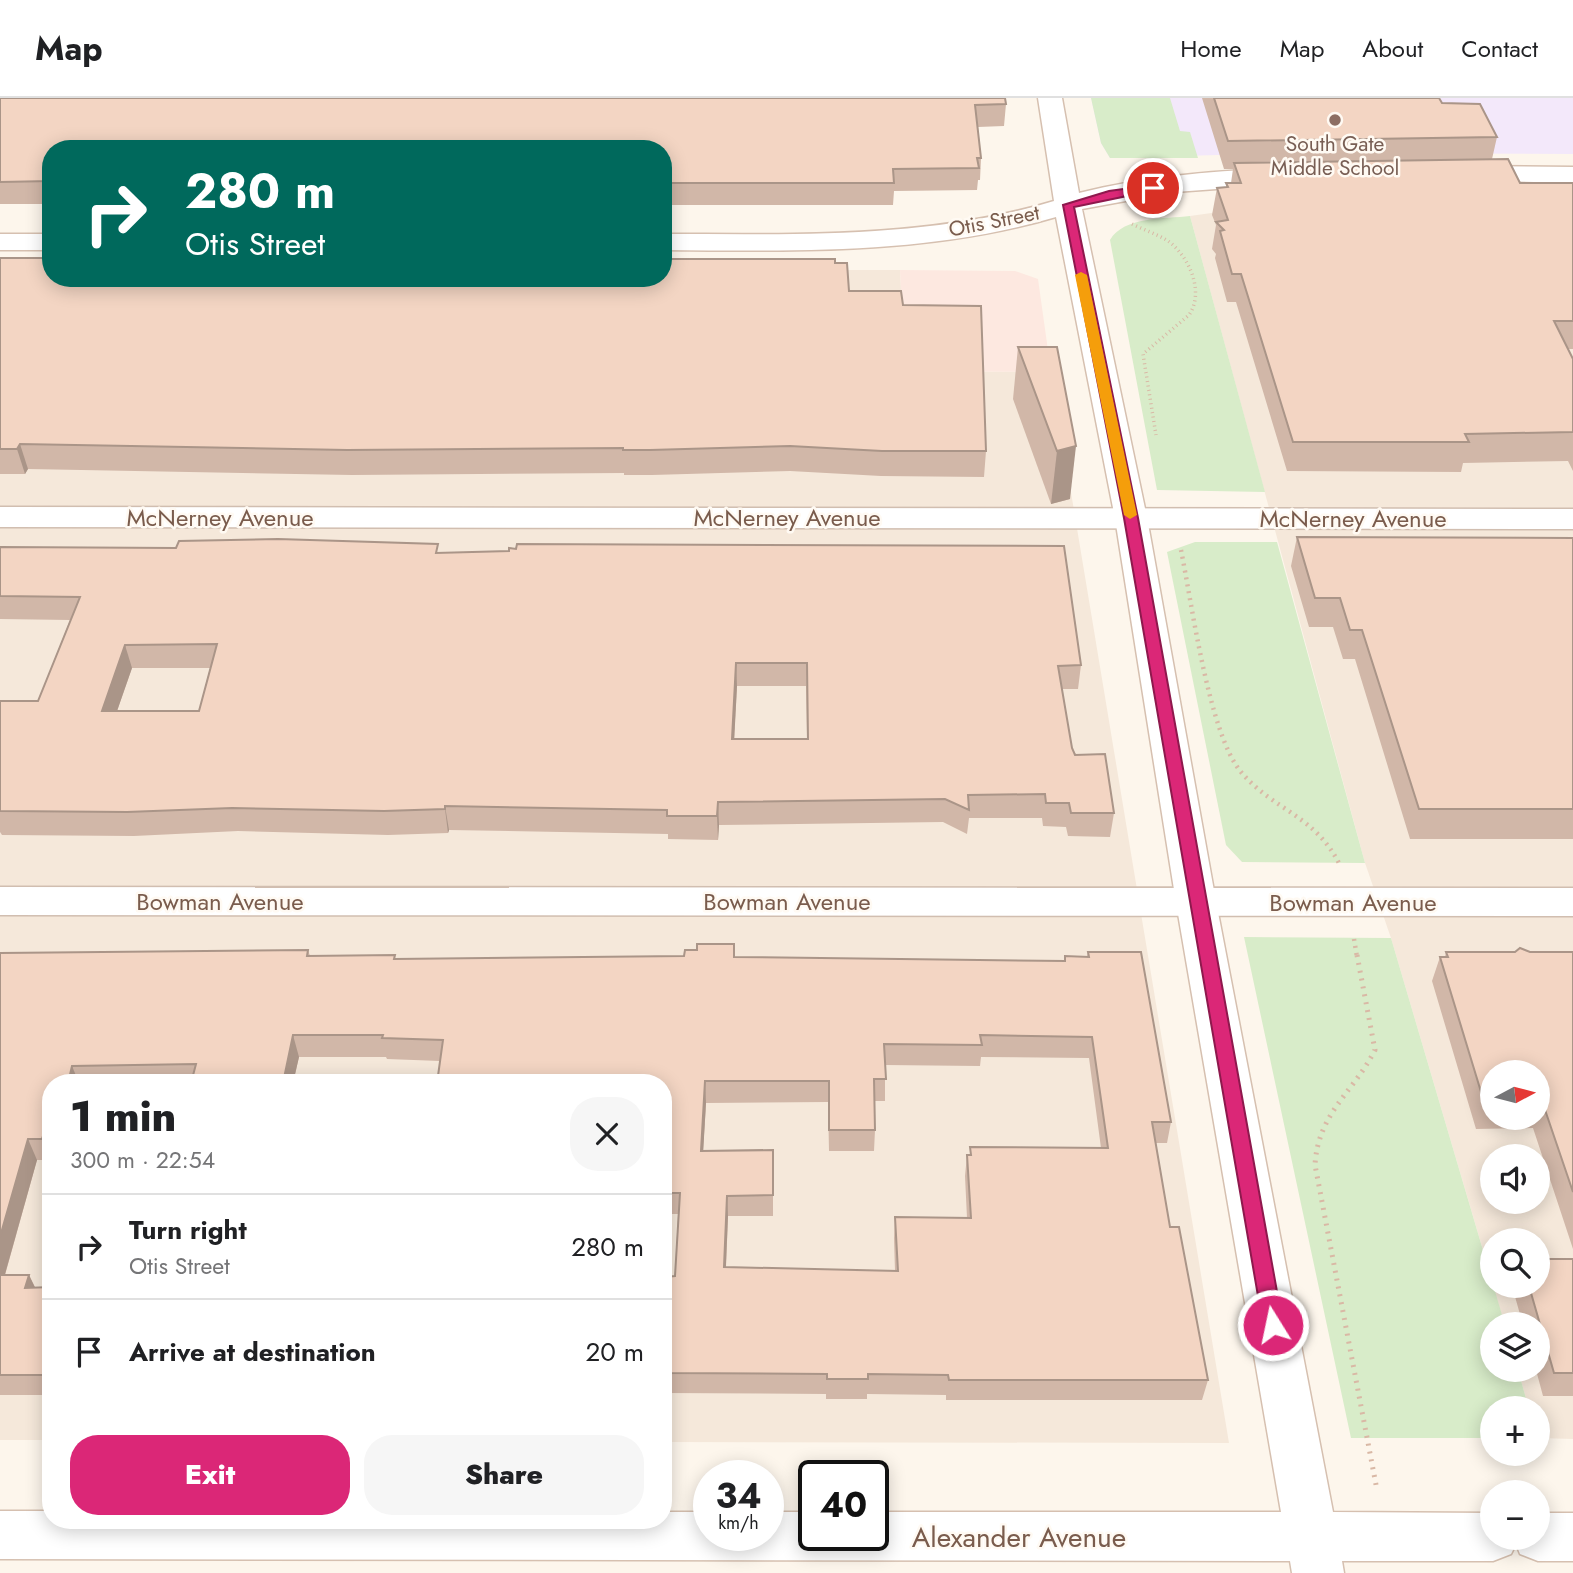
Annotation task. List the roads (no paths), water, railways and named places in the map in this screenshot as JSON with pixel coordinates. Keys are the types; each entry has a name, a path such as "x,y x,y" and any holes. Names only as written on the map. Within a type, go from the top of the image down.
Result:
{"street":[{"path":"1050,98 1131,518 1196,902 1315,1555"},
{"path":"1435,174 1573,175"},
{"name":"Otis Street","path":"672,242 849,241 912,236 1007,222 1109,194 1196,182 1311,175"},
{"path":"0,242 42,242"},
{"name":"McNerney Avenue","path":"0,517 1573,519"},
{"name":"Bowman Avenue","path":"0,901 1573,902"},
{"name":"Alexander Avenue","path":"0,1535 1315,1555 1480,1538"},
{"path":"1550,1537 1573,1537"}],"place":[{"name":"South Gate Middle School","path":"1335,120"}]}
